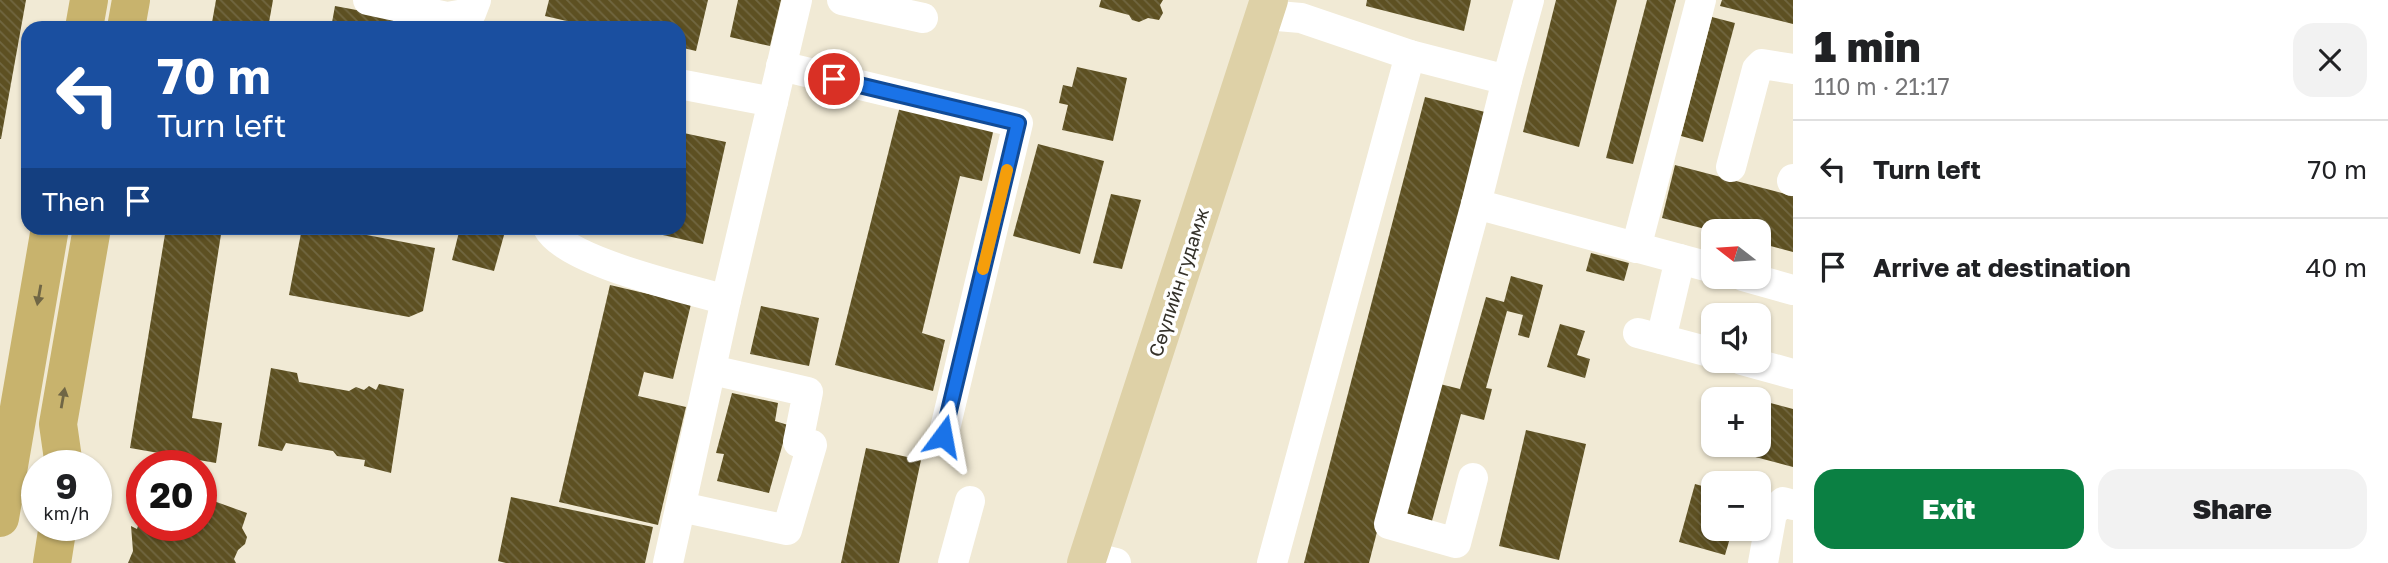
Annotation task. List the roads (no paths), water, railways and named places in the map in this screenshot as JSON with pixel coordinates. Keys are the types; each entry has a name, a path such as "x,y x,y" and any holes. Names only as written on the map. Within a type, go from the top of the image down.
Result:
{"highway":[{"path":"85,21 89,0"},
{"path":"127,21 131,0"},
{"path":"0,518 49,235"},
{"path":"62,450 58,424 91,235"},
{"path":"0,482 17,424"},
{"path":"52,563 55,541"}],"main road":[{"name":"Сөүлийн гудамж","path":"1097,561 1267,7"}],"street":[{"path":"368,0 447,17 471,13 476,0"},
{"path":"668,563 726,300 797,0"},
{"path":"842,0 923,18"},
{"path":"1473,478 1456,543 1389,524 1529,0"},
{"path":"1636,248 1701,0"},
{"path":"1267,7 1410,55 1507,80"},
{"path":"1272,563 1410,55"},
{"path":"1731,167 1757,69 1762,64 1793,69"},
{"path":"781,66 1018,123 943,436"},
{"path":"686,85 774,102"},
{"path":"1476,204 1701,265"},
{"path":"552,235 589,258 726,300"},
{"path":"1680,259 1649,336 1701,350"},
{"path":"1771,284 1793,290"},
{"path":"1771,368 1793,374"},
{"path":"681,507 787,530 812,444 798,442 808,392 712,370"},
{"path":"953,563 970,501"},
{"path":"1763,563 1772,513 1783,502 1793,505"}]}
